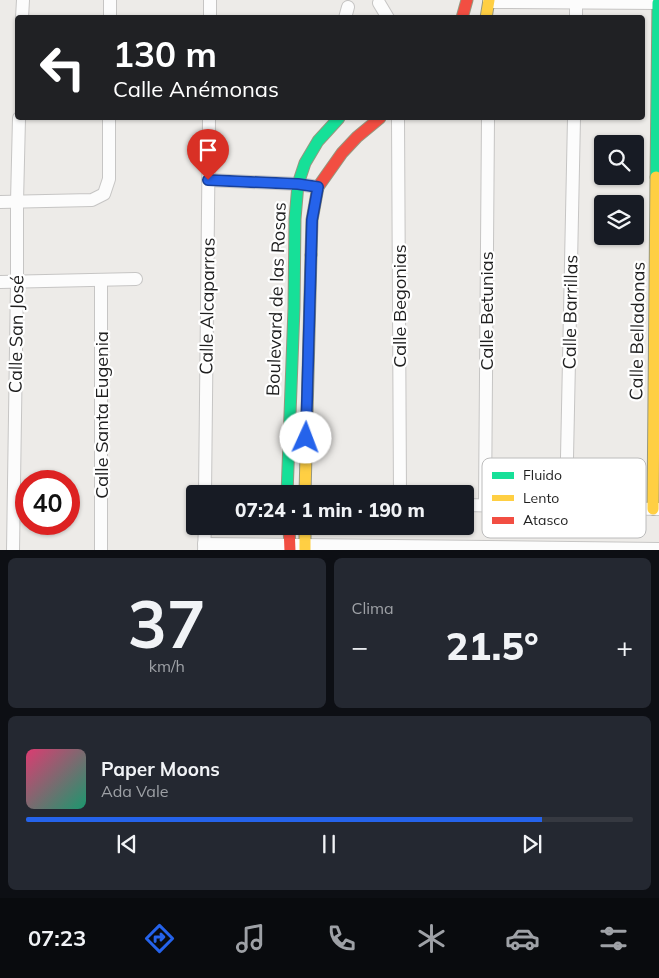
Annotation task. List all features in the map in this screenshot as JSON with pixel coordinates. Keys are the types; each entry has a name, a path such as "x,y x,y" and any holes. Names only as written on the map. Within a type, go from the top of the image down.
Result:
{"street":[{"path":"22,15 23,0"},
{"path":"110,0 110,15"},
{"path":"210,0 210,15"},
{"path":"463,15 467,0"},
{"path":"576,2 576,15"},
{"path":"488,10 576,2 658,3"},
{"path":"379,3 386,15"},
{"name":"Calle Belladonas","path":"656,509 658,3"},
{"name":"Calle San José","path":"13,550 19,120"},
{"path":"0,202 92,200 104,194 109,179 109,120"},
{"name":"Calle Alcaparras","path":"205,485 209,120"},
{"name":"Boulevard de las Rosas","path":"287,485 294,308 295,219 298,184 305,163 337,120"},
{"name":"Boulevard de las Rosas","path":"305,485 312,220 318,187 342,153 357,137 378,120"},
{"name":"Calle Begonias","path":"398,120 400,485"},
{"name":"Calle Betunias","path":"485,458 488,120"},
{"name":"Calle Barrillas","path":"567,458 574,120"},
{"path":"208,180 298,184 318,187"},
{"name":"Calle Santa Eugenia","path":"101,280 101,550"},
{"path":"0,282 136,280"},
{"path":"289,535 290,548"},
{"path":"305,535 305,548"},
{"path":"204,547 656,550"}],"traffic: fast":[{"path":"656,177 658,3"},
{"path":"287,485 294,308 295,219 298,184 305,163 318,141 337,120"}],"traffic: slow":[{"path":"486,15 489,0"},
{"path":"653,509 656,177"},
{"path":"305,485 311,255"},
{"path":"305,535 305,550"}],"traffic: jam":[{"path":"463,15 467,0"},
{"path":"311,255 312,220 318,187 342,153 357,137 378,120"},
{"path":"289,535 290,550"}],"route":[{"path":"208,180 298,184 318,187 312,220 306,438"}]}
